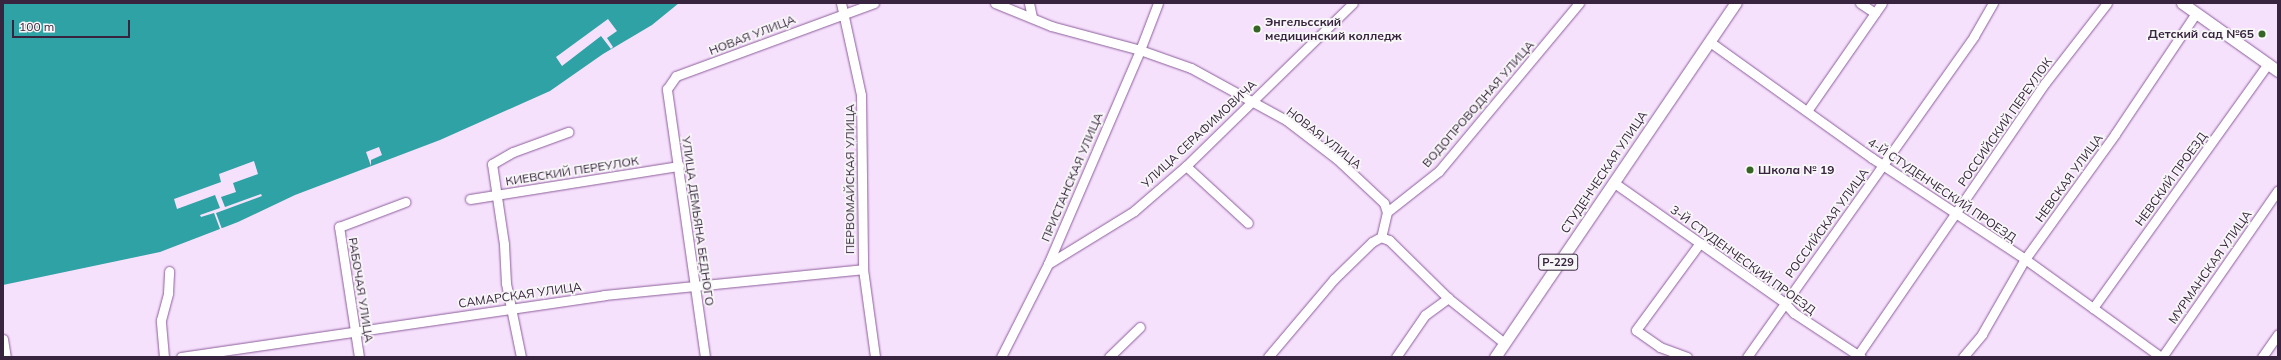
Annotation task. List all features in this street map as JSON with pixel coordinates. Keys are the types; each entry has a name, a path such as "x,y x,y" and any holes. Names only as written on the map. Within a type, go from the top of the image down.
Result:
{"main road":[{"name":"СТУДЕНЧЕСКАЯ УЛИЦА","path":"1495,357 1503,342 1736,3"},
{"path":"2182,3 2278,71"}],"street":[{"name":"ПЕРВОМАЙСКАЯ УЛИЦА","path":"842,3 861,96 863,269 874,357"},
{"name":"НОВАЯ УЛИЦА","path":"667,89 676,76 874,3"},
{"name":"НОВАЯ УЛИЦА","path":"995,3 1032,16 1051,26 1140,50 1191,68 1253,100 1286,120 1337,159 1384,203 1387,212"},
{"path":"1029,3 1032,16"},
{"name":"ПРИСТАНСКАЯ УЛИЦА","path":"1001,357 1048,264 1140,50 1158,3"},
{"name":"УЛИЦА СЕРАФИМОВИЧА","path":"1048,264 1134,211 1186,166 1353,3"},
{"name":"ВОДОПРОВОДНАЯ УЛИЦА","path":"1387,212 1439,171 1579,3"},
{"path":"1860,3 1875,14"},
{"path":"1807,111 1882,3"},
{"name":"РОССИЙСКАЯ УЛИЦА","path":"1748,357 1784,302 1884,165 1927,100 1974,36 1993,3"},
{"name":"РОССИЙСКИЙ ПЕРЕУЛОК","path":"1859,356 2045,83 2107,3"},
{"name":"НЕВСКАЯ УЛИЦА","path":"1963,357 1982,334 2025,259 2115,134 2196,13"},
{"name":"4-Й СТУДЕНЧЕСКИЙ ПРОЕЗД","path":"1710,42 1955,215 2025,259 2161,357"},
{"name":"НЕВСКИЙ ПРОЕЗД","path":"2093,308 2268,64"},
{"name":"УЛИЦА ДЕМЬЯНА БЕДНОГО","path":"667,89 696,284 705,357"},
{"path":"521,357 506,283 504,244 492,164 513,152 568,132"},
{"name":"КИЕВСКИЙ ПЕРЕУЛОК","path":"470,199 679,166"},
{"path":"1186,166 1248,223"},
{"name":"3-Й СТУДЕНЧЕСКИЙ ПРОЕЗД","path":"1613,182 1784,302 1794,313 1859,356"},
{"name":"МУРМАНСКАЯ УЛИЦА","path":"2161,357 2278,190"},
{"name":"РАБОЧАЯ УЛИЦА","path":"359,357 339,227 405,202"},
{"path":"1268,357 1334,279 1372,242 1381,237 1387,212"},
{"path":"1381,237 1389,240 1448,298 1503,342"},
{"path":"1687,357 1660,347 1636,330 1700,243"},
{"name":"САМАРСКАЯ УЛИЦА","path":"181,357 512,307 696,284 863,269"},
{"path":"164,357 160,320 168,293 169,271"},
{"path":"1396,357 1425,315 1448,298"},
{"path":"1109,357 1140,327"},
{"path":"2262,357 2278,334"},
{"path":"3,339 6,357"}],"shaded area":[{"path":"3,3 679,3 652,25 603,54 550,91 440,140 295,195 238,222 160,252 3,285"}],"pier":[{"path":"608,19 617,31 607,38 613,47 611,49 601,36 562,66 556,57"},
{"path":"379,147 382,155 371,160 371,166 366,152"},
{"path":"254,161 258,174 233,183 236,192 221,197 225,207 261,194 262,196 216,213 222,229 220,229 214,213 201,217 200,215 220,208 215,195 177,209 174,199 221,182 219,174"}],"place":[{"name":"Энгельсский медицинский колледж","path":"1257,29"},
{"name":"Детский сад №65","path":"2262,34"},
{"name":"Школа № 19","path":"1750,170"}]}
